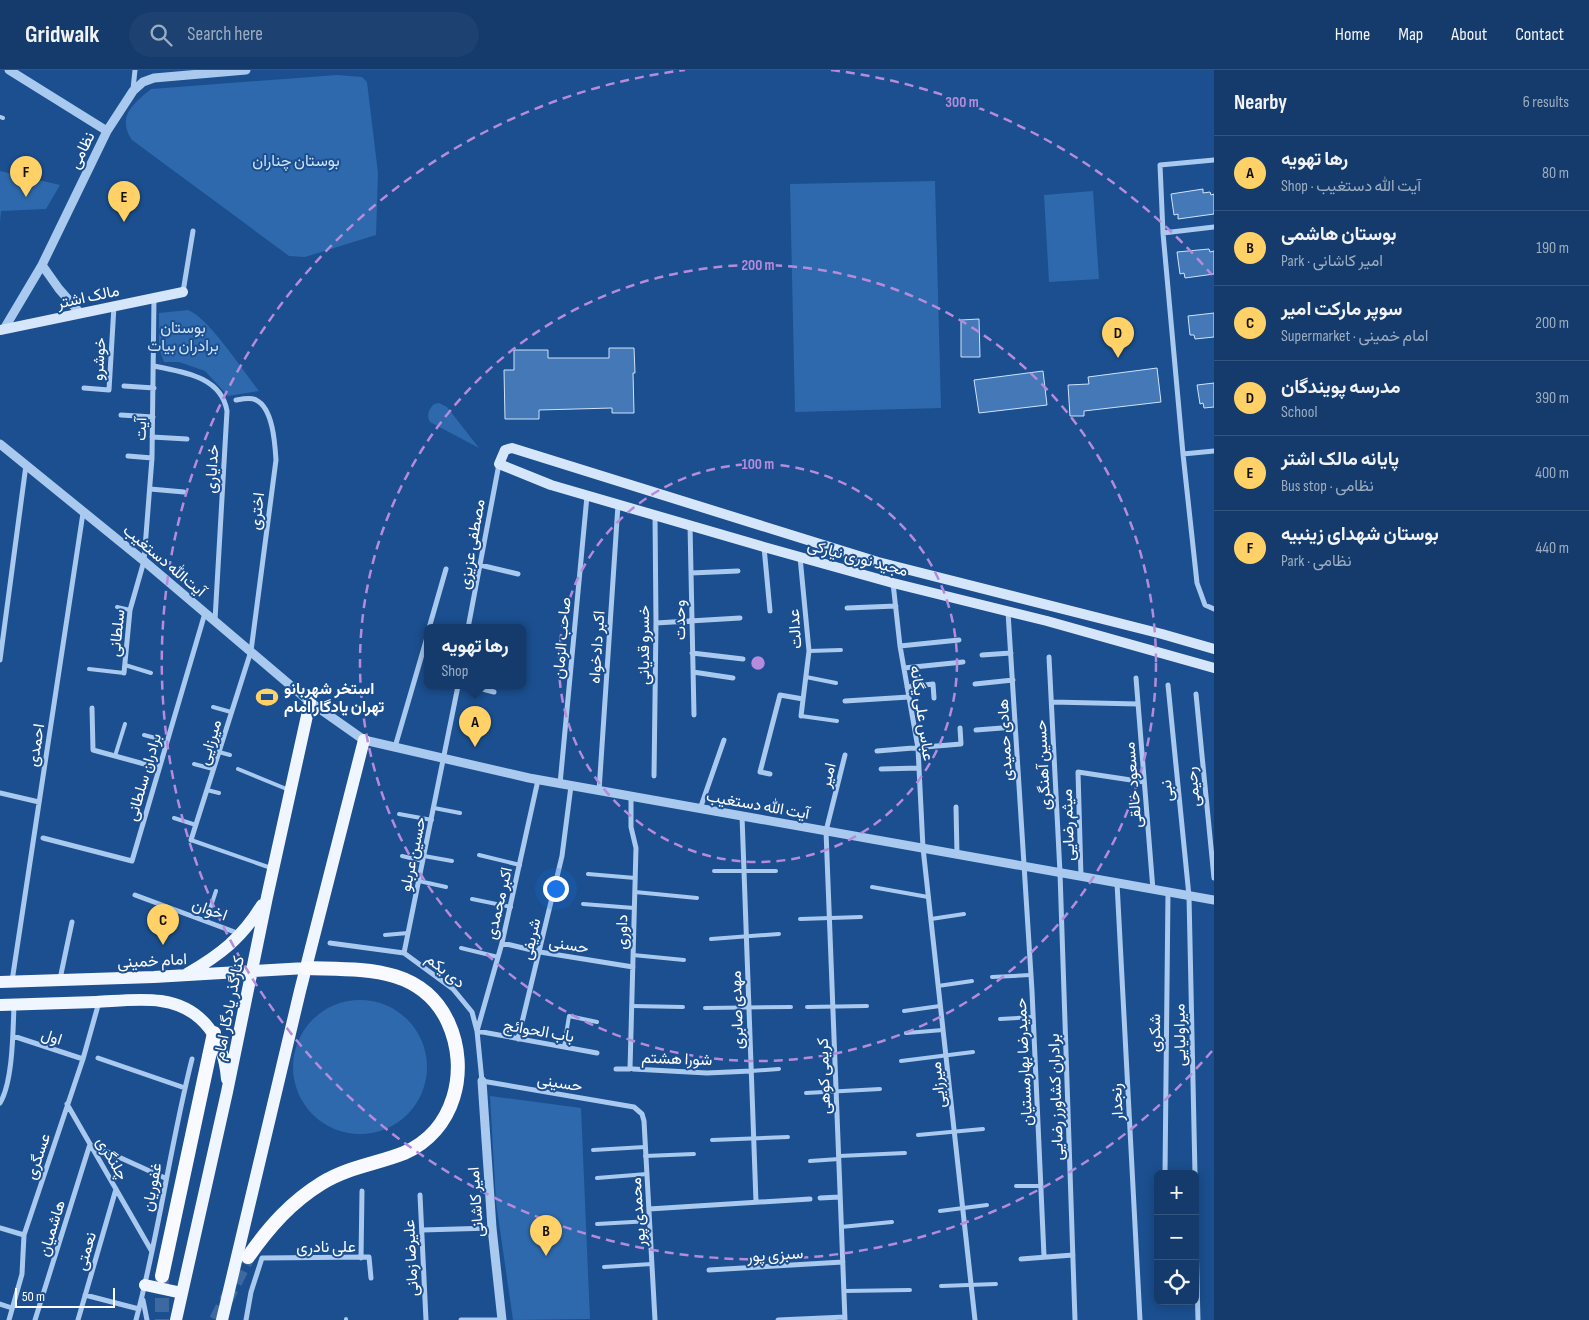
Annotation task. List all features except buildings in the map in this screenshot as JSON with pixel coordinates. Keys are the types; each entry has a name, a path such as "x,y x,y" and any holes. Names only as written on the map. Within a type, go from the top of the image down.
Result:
{"highway":[{"path":"255,1258 264,1233 280,1215 322,1183 346,1170 404,1153 424,1142 439,1126 449,1111 458,1078 458,1056 454,1036 438,1006 416,986 404,978 386,972 306,968"},
{"path":"162,1276 214,1034"}],"main road":[{"name":"مالک اشتر","path":"2,330 80,312 183,292"},
{"name":"مجید نوری نیارکی","path":"1214,649 878,562 512,448 505,450 499,464 551,485 764,547 1135,645 1214,668"},
{"path":"1008,612 1011,596"},
{"name":"کنارگذر یادگار امام","path":"176,1320 227,1092 310,702"},
{"path":"222,1320 306,968 364,740"},
{"path":"185,975 215,958 241,934 267,897"},
{"name":"امام خمینی","path":"6,982 306,968"},
{"path":"0,1005 148,1000 176,1004 199,1017 214,1034 222,1050 227,1092"},
{"path":"144,1291 182,1293"}],"street":[{"path":"9,70 107,131"},
{"path":"133,92 135,70"},
{"name":"نظامی","path":"2,330 42,266 107,131 133,92 143,82 154,78 246,70"},
{"path":"1214,160 1160,165 1163,233 1197,583 1205,605 1214,609"},
{"path":"1163,233 1214,227"},
{"path":"183,292 193,231"},
{"path":"42,266 59,289 80,312"},
{"name":"آیت","path":"144,561 152,458 154,298"},
{"name":"خوشرو","path":"84,388 109,390 114,306"},
{"name":"خدایاری","path":"154,366 203,378 226,403 215,621"},
{"path":"124,386 154,388"},
{"name":"اختری","path":"236,400 252,398 258,400 263,405 271,423 276,444 276,460 251,651"},
{"path":"121,415 153,417"},
{"path":"152,437 187,438"},
{"name":"آیت‌الله دستغیب","path":"0,444 144,561 310,702"},
{"path":"1183,454 1214,451"},
{"path":"128,456 152,458"},
{"name":"مصطفی عزیزی","path":"469,624 499,464"},
{"path":"0,660 26,465"},
{"path":"150,489 184,492"},
{"name":"صاحب الزمان","path":"560,784 587,496"},
{"name":"اکبر دادخواه","path":"599,791 618,504"},
{"name":"احمدی","path":"6,982 39,802 83,513"},
{"name":"خسرو قدیانی","path":"654,776 655,515"},
{"name":"وحدت","path":"690,525 694,715"},
{"path":"764,547 770,611"},
{"name":"عدالت","path":"800,557 809,651 801,716"},
{"name":"سلطانی","path":"124,673 130,610 144,561"},
{"path":"480,565 518,574"},
{"path":"430,624 446,570"},
{"path":"691,573 738,571"},
{"name":"عباس علی یگانه","path":"893,582 900,646 918,748 923,848"},
{"path":"847,608 896,606"},
{"name":"هادی حمیدی","path":"1008,612 1024,866"},
{"name":"برادران سلطانی","path":"43,838 132,861 205,613"},
{"path":"656,623 740,618"},
{"path":"900,646 959,640"},
{"path":"395,748 424,648"},
{"name":"میرزایی","path":"191,840 251,651"},
{"path":"692,653 743,659"},
{"path":"982,655 1011,653"},
{"name":"حسین آهنگری","path":"1049,657 1060,873"},
{"path":"904,668 963,662"},
{"path":"693,672 733,678"},
{"name":"مسعود خالقی","path":"1136,678 1153,890"},
{"path":"975,684 1013,680"},
{"path":"907,687 932,684 934,698"},
{"name":"نبی","path":"1168,685 1189,896"},
{"path":"444,760 457,689"},
{"path":"482,689 494,692"},
{"name":"رحیمی","path":"1196,694 1214,878"},
{"path":"770,774 760,772 780,695 803,699"},
{"path":"845,700 908,697"},
{"name":"آیت الله دستغیب","path":"310,702 364,740 444,760 538,780 1214,900"},
{"path":"1052,702 1138,704"},
{"path":"92,708 93,750 159,768"},
{"path":"976,730 1015,727"},
{"path":"877,752 961,744 960,728"},
{"path":"700,809 724,740"},
{"name":"امیر","path":"826,831 845,755"},
{"name":"حسین عربلو","path":"404,953 444,760"},
{"path":"881,769 919,768"},
{"name":"میثم رضایی","path":"1081,876 1078,772 1144,782"},
{"name":"اکبر محمدی","path":"477,1031 502,943 538,780"},
{"name":"شریفی","path":"518,1039 562,856 571,786"},
{"path":"0,793 39,802"},
{"name":"داوری","path":"631,796 631,827 636,848 631,1069"},
{"path":"956,807 957,854"},
{"name":"مهدی صابری","path":"742,816 756,1202"},
{"name":"کریمی کوهی","path":"826,831 845,1319"},
{"name":"میرزایی","path":"923,848 975,1320"},
{"name":"حمیدرضا بهارمستیان","path":"1024,866 1044,1256"},
{"name":"برادران کشاورز رضایی","path":"1060,873 1075,1320"},
{"name":"رنجدار","path":"1117,883 1140,1320"},
{"name":"شکری","path":"1166,1170 1168,892"},
{"name":"اخوان","path":"135,895 241,934"},
{"name":"میراولیایی","path":"1189,896 1195,1170"},
{"path":"60,980 72,922"},
{"name":"دی یکم","path":"330,943 404,953 453,989 472,1012 477,1031 482,1081"},
{"name":"حسنی","path":"502,943 540,952 633,967"},
{"name":"عسگری","path":"9,1320 22,1274 24,1234 83,1059 100,1002"},
{"path":"0,1102 7,1089 13,1036 14,1005"},
{"name":"باب الحوائج","path":"477,1031 597,1053"},
{"name":"اول","path":"13,1036 83,1059"},
{"path":"98,1058 185,1088"},
{"name":"غفوریان","path":"136,1320 144,1291 165,1178 192,1059"},
{"name":"شورا هشتم","path":"616,1069 707,1073 751,1071"},
{"name":"حسینی","path":"482,1081 634,1107"},
{"name":"امیر کاشانی","path":"482,1081 492,1228 502,1320"},
{"path":"0,1089 7,1089"},
{"name":"چلنگری","path":"68,1104 152,1250"},
{"name":"محمدی پور","path":"634,1107 642,1114 655,1320"},
{"path":"90,1144 165,1178"},
{"name":"هاشمیان","path":"35,1320 90,1144"},
{"name":"نعمتی","path":"78,1320 116,1189"},
{"path":"361,1258 362,1190"},
{"name":"علیرضا زمانی","path":"420,1195 426,1320"},
{"path":"820,1198 840,1197"},
{"path":"649,1209 810,1199"},
{"path":"1195,1215 1198,1320"},
{"path":"0,1228 24,1234"},
{"path":"422,1230 492,1228"},
{"path":"1021,1258 1073,1255"},
{"name":"علی نادری","path":"255,1258 369,1257 371,1278"},
{"path":"246,1320 255,1258"},
{"name":"سبزی پور","path":"709,1270 843,1262"},
{"path":"144,1291 147,1320"},
{"path":"85,1295 139,1309"},
{"path":"0,1304 12,1308"},
{"path":"778,1320 845,1319"},
{"path":"461,1320 502,1320"}],"lane":[{"path":"117,607 130,610"},
{"path":"809,651 841,650"},
{"path":"125,666 151,673"},
{"name":"سلطانی","path":"89,669 124,673"},
{"path":"806,677 836,683"},
{"path":"213,706 231,712"},
{"path":"801,716 838,720"},
{"path":"115,756 125,724"},
{"path":"144,735 167,741"},
{"path":"218,752 230,755"},
{"path":"194,764 213,769"},
{"path":"238,769 290,791"},
{"path":"207,790 219,794"},
{"path":"434,808 460,813"},
{"path":"399,814 432,820"},
{"path":"174,818 196,825"},
{"path":"191,840 273,869"},
{"path":"479,855 520,865"},
{"path":"402,856 452,861"},
{"path":"714,872 776,871"},
{"path":"588,874 635,878"},
{"path":"419,881 446,887"},
{"path":"872,887 928,897"},
{"path":"206,921 216,892"},
{"path":"635,892 697,898"},
{"path":"472,899 510,907"},
{"path":"583,904 634,908"},
{"path":"931,919 964,914"},
{"path":"800,919 860,917"},
{"path":"386,935 408,933"},
{"path":"711,939 779,934"},
{"path":"461,948 498,957"},
{"path":"633,955 684,960"},
{"path":"992,977 1030,975"},
{"path":"938,986 972,981"},
{"path":"632,1006 683,1007"},
{"path":"807,1007 867,1006"},
{"path":"904,1011 940,1006"},
{"path":"705,1008 791,1007"},
{"path":"564,1047 569,1016 597,1022"},
{"path":"1000,1019 1033,1017"},
{"path":"906,1033 943,1030"},
{"path":"901,1061 973,1052"},
{"path":"751,1071 779,1069"},
{"path":"806,1093 880,1089"},
{"path":"918,1135 983,1129"},
{"path":"712,1140 788,1136"},
{"path":"593,1150 645,1147"},
{"path":"810,1160 905,1153"},
{"path":"646,1156 694,1154"},
{"path":"597,1178 647,1174"},
{"path":"1016,1186 1041,1186"},
{"path":"940,1211 986,1205"},
{"path":"597,1224 650,1221"},
{"path":"841,1227 892,1222"},
{"path":"604,1266 652,1264"},
{"path":"941,1286 996,1284"},
{"path":"844,1292 910,1290"}],"green space":[{"name":"بوستان چناران","path":"337,75 362,77 367,82 378,173 376,235 305,257 289,256 132,140 128,132 126,117 129,111 151,89"},
{"path":"0,171 60,185 46,209 1,211 0,223"},
{"path":"935,181 941,408 795,412 790,184"},
{"path":"1093,191 1099,279 1049,282 1044,195"},
{"name":"بوستان برادران بیات","path":"188,310 205,323 215,334 259,391 228,396 205,371 179,362 164,362 159,348 159,313"},
{"path":"439,403 447,407 479,448 430,422 428,417 429,410 434,404"},
{"path":"360,1000 386,1005 408,1019 422,1041 427,1067 422,1093 408,1115 386,1129 360,1134 334,1129 312,1115 298,1093 293,1067 298,1041 312,1019 334,1005"},
{"path":"490,1096 581,1108 590,1319 513,1320 496,1202"}],"tunnel":[{"path":"216,1320 248,1257"},
{"path":"162,1277 162,1320"}],"place":[{"name":"بوستان شهدای زینبیه","path":"26,197"},
{"name":"پایانه مالک اشتر","path":"124,222"},
{"name":"مدرسه پویندگان","path":"1118,358"},
{"name":"استخر شهربانو تهران یادگار امام","path":"267,697"},
{"name":"رها تهویه","path":"475,747"},
{"name":"سوپر مارکت امیر","path":"163,945"},
{"name":"بوستان هاشمی","path":"546,1256"}]}
